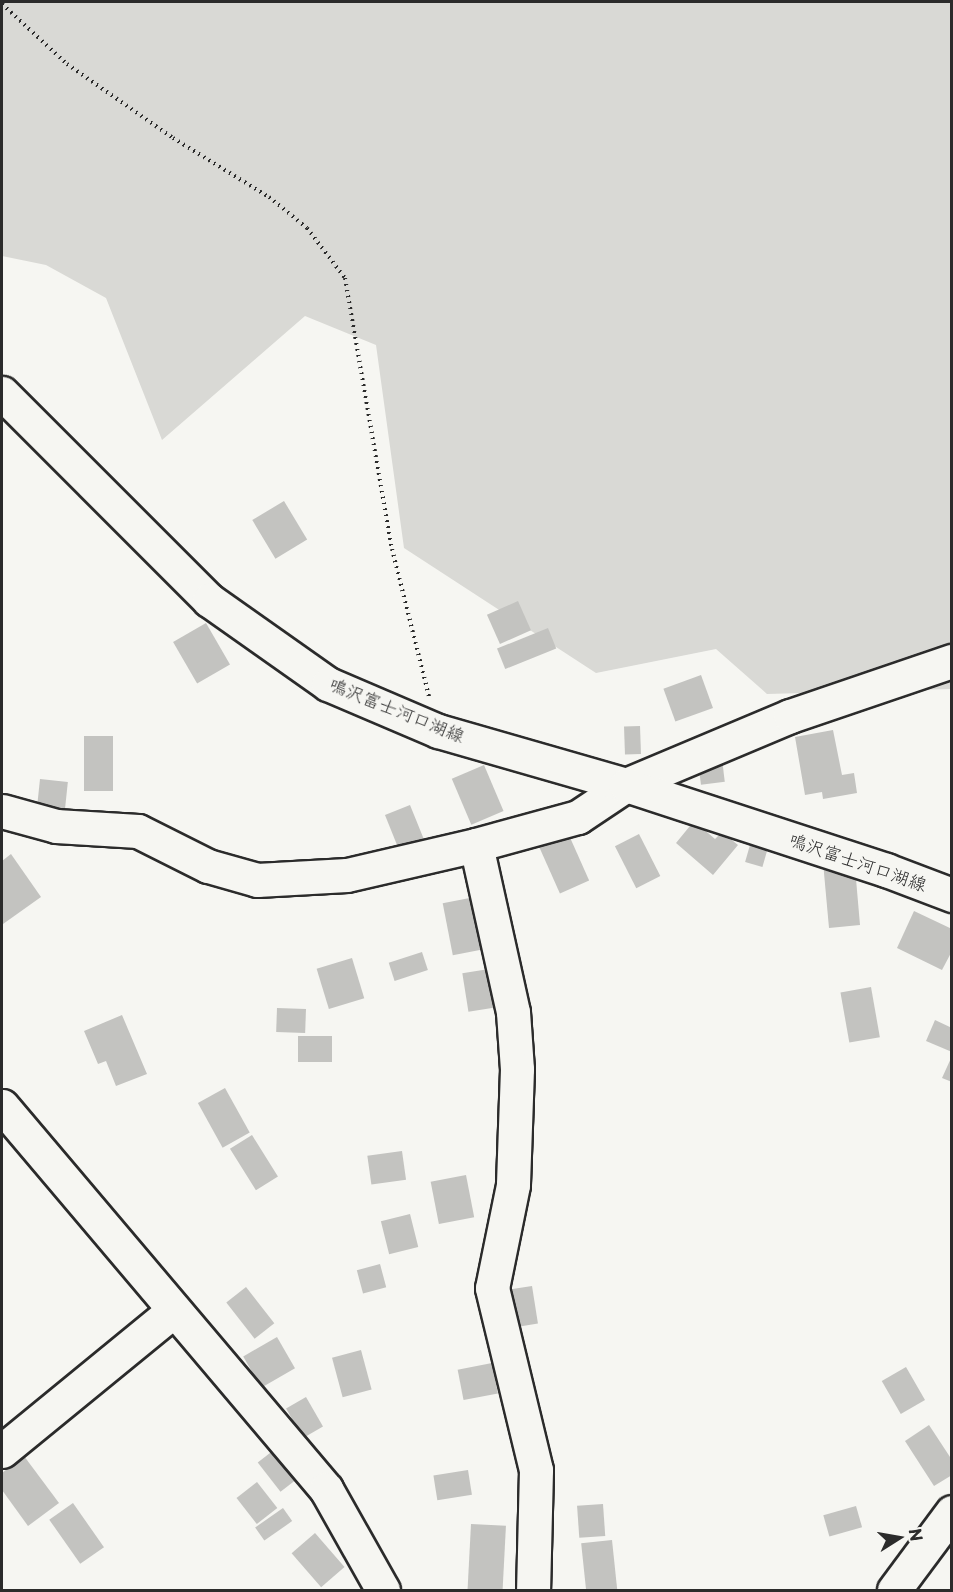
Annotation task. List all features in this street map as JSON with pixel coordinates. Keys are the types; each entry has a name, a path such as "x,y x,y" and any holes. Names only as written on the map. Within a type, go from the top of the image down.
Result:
{"street":[{"name":"鳴沢富士河口湖線","path":"2,393 209,600 328,684 438,731 626,785 886,870 951,895"},
{"path":"2,811 56,826 138,831 208,866 257,880 348,875 476,845 578,817 626,785 790,716 951,661"},
{"path":"476,845 513,1012 517,1069 513,1185 492,1288 536,1470 533,1590"},
{"path":"2,1106 326,1490 383,1590"},
{"path":"2,1452 174,1310"},
{"path":"894,1590 951,1512"}],"path":[{"path":"2,4 67,64 173,138 269,197 300,221 345,278 392,549 438,731"}],"shaded area":[{"path":"2,2 951,2 951,689 767,694 716,649 596,673 404,548 376,345 305,316 162,440 106,298 46,265 2,256"}],"building":[{"path":"284,501 307,540 275,559 252,520"},
{"path":"518,601 531,630 500,644 487,615"},
{"path":"206,623 230,665 197,684 173,642"},
{"path":"548,628 556,648 505,669 497,649"},
{"path":"701,675 713,708 675,722 663,689"},
{"path":"640,726 641,754 625,755 624,727"},
{"path":"833,730 842,775 854,773 857,793 823,799 822,792 805,795 795,737"},
{"path":"84,736 113,736 113,791 84,791"},
{"path":"722,759 725,782 701,785 698,762"},
{"path":"484,765 504,811 471,825 452,779"},
{"path":"40,779 68,782 64,815 37,812"},
{"path":"410,805 425,842 400,852 385,815"},
{"path":"694,821 715,839 722,832 738,845 713,875 676,843"},
{"path":"568,833 589,881 560,894 539,846"},
{"path":"639,834 660,876 636,888 615,846"},
{"path":"752,838 769,843 762,867 745,862"},
{"path":"11,854 41,897 3,924 2,861"},
{"path":"823,862 856,879 860,925 829,928"},
{"path":"480,896 490,948 453,955 443,903"},
{"path":"914,911 952,929 952,951 942,970 897,948"},
{"path":"422,952 428,970 395,981 389,963"},
{"path":"352,958 364,998 329,1009 317,969"},
{"path":"489,969 495,1008 468,1012 462,973"},
{"path":"871,987 880,1037 849,1043 840,992"},
{"path":"277,1008 306,1009 305,1033 276,1032"},
{"path":"122,1015 147,1074 116,1086 106,1061 98,1064 84,1031"},
{"path":"935,1020 952,1028 952,1052 926,1041"},
{"path":"298,1036 332,1036 332,1062 298,1062"},
{"path":"952,1056 952,1082 942,1078"},
{"path":"225,1088 250,1133 223,1148 198,1103"},
{"path":"252,1135 278,1177 256,1190 230,1149"},
{"path":"402,1151 406,1180 371,1185 367,1156"},
{"path":"466,1175 474,1217 439,1224 431,1182"},
{"path":"410,1214 418,1247 389,1254 381,1221"},
{"path":"380,1264 386,1287 363,1293 357,1270"},
{"path":"532,1286 538,1324 515,1327 509,1290"},
{"path":"246,1287 274,1323 255,1339 226,1302"},
{"path":"277,1337 295,1368 261,1388 243,1356"},
{"path":"361,1350 372,1390 343,1397 332,1358"},
{"path":"492,1363 498,1393 464,1400 458,1370"},
{"path":"906,1367 925,1400 901,1414 882,1381"},
{"path":"306,1397 323,1426 303,1438 286,1408"},
{"path":"929,1425 952,1460 952,1475 934,1486 905,1441"},
{"path":"279,1446 302,1475 281,1492 258,1463"},
{"path":"24,1456 59,1503 28,1526 2,1490 2,1473"},
{"path":"468,1470 472,1495 437,1500 433,1475"},
{"path":"257,1482 277,1508 257,1524 237,1498"},
{"path":"73,1503 104,1547 80,1564 49,1520"},
{"path":"603,1504 605,1536 579,1538 577,1506"},
{"path":"856,1506 862,1527 829,1537 823,1515"},
{"path":"283,1508 292,1521 264,1541 255,1528"},
{"path":"471,1524 506,1526 503,1590 468,1590"},
{"path":"315,1533 345,1567 321,1587 292,1553"},
{"path":"612,1540 617,1590 586,1590 581,1543"}]}
